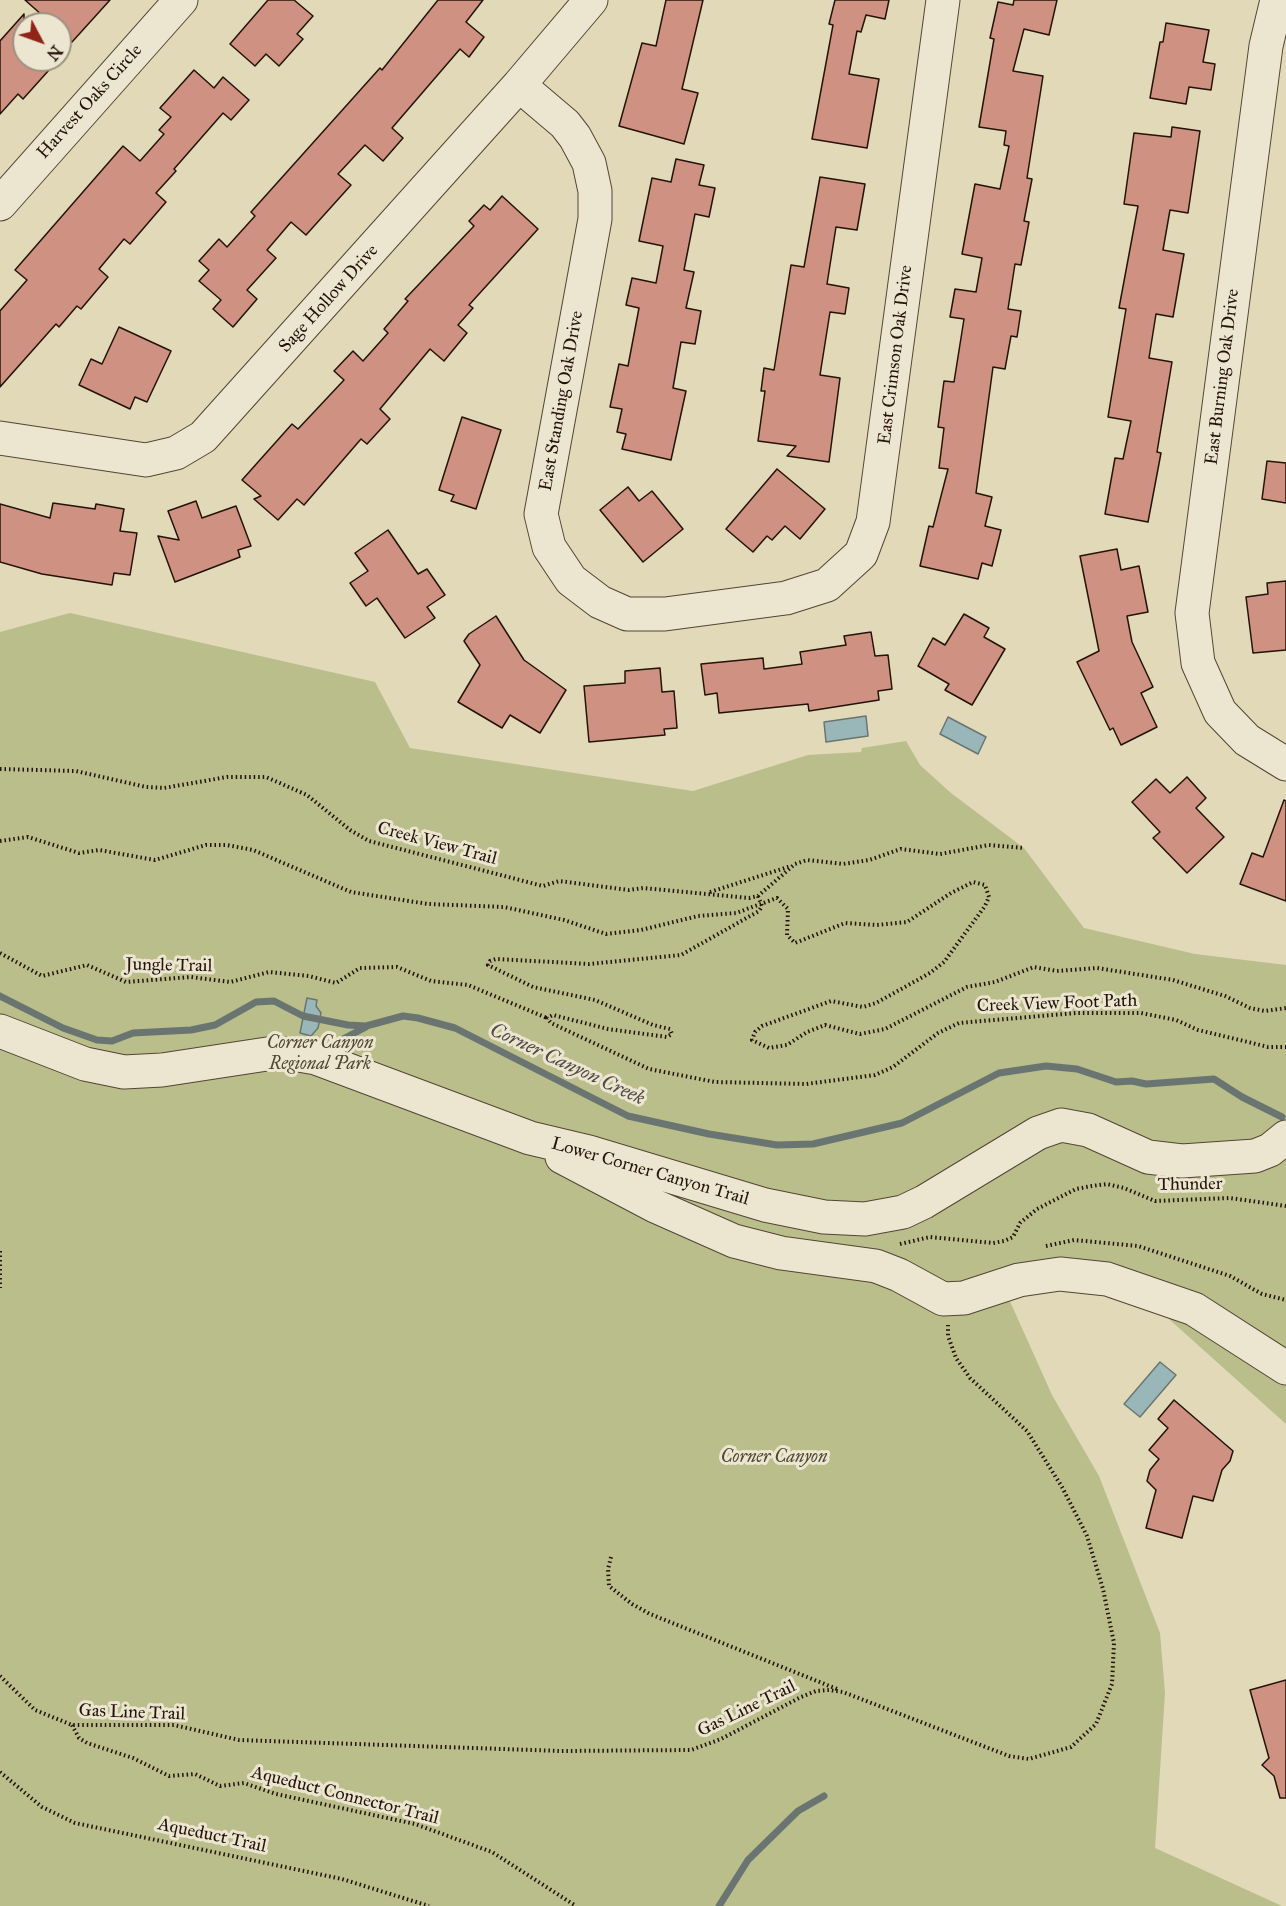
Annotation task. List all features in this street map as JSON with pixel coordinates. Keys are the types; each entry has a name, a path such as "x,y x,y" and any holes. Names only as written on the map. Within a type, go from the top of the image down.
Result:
{"street":[{"name":"Harvest Oaks Circle","path":"0,204 181,0"},
{"name":"Sage Hollow Drive","path":"0,438 130,460 161,458 190,447 215,426 519,85 591,0"},
{"name":"East Crimson Oak Drive","path":"720,607 786,598 827,585 861,554 873,522 942,0"},
{"name":"East Burning Oak Drive","path":"1277,0 1266,46 1192,613 1198,663 1220,712 1247,740 1286,764"},
{"name":"East Standing Oak Drive","path":"519,85 565,124 575,136 589,163 595,191 595,219 541,514 549,548 572,580 600,602 627,614 665,614 720,607"},
{"name":"Lower Corner Canyon Trail","path":"0,1031 85,1064 124,1072 162,1070 267,1054 293,1054 316,1058 530,1138 589,1152 765,1205 824,1217 866,1219 903,1212 924,1202 1038,1133 1061,1125 1088,1130 1148,1157 1182,1161 1255,1155 1270,1150 1286,1137"},
{"path":"530,1138 592,1175 734,1241 782,1253 876,1266 951,1300 1019,1280 1060,1274 1107,1279 1194,1309 1286,1368"}],"path":[{"name":"Creek View Trail","path":"0,769 76,771 146,787 164,788 227,777 266,777 307,795 350,830 369,841 543,886 559,882 629,890 643,888 706,893 736,898 759,896"},
{"path":"0,842 28,837 79,853 99,850 154,860 206,845 227,844 253,850 351,892 428,904 504,907 564,920 606,934 641,930 699,916 736,913 777,898 787,905 788,939 795,943 845,922 877,925 907,922 951,892 973,882 986,885 989,897 985,906 944,962 917,983 863,1007 831,1001 762,1026 754,1032 752,1040 769,1048 787,1045 807,1032 825,1025 860,1034 885,1029 967,987 995,982 1034,967 1058,971 1096,968 1173,980 1225,996 1250,1008 1265,1011 1286,1008"},
{"name":"Creek View Trail","path":"706,893 810,860 843,864 857,863 901,849 940,854 988,845 1024,848"},
{"path":"547,1018 553,1015 608,1029 667,1037 672,1034 670,1029 653,1025 595,1000 533,987 509,973 488,965 490,961 508,959 589,964 681,955 757,913 762,908 759,896 795,864"},
{"name":"Jungle Trail","path":"0,952 42,976 87,965 126,982 191,976 230,982 269,972 309,976 336,983 360,968 398,967 431,981 468,985 547,1018"},
{"name":"Creek View Foot Path","path":"547,1018 551,1023 649,1069 715,1083 806,1084 875,1074 893,1067 938,1033 959,1023 1076,1013 1141,1013 1176,1020 1198,1030 1268,1047 1286,1047"},
{"name":"Thunder","path":"876,1266 888,1249 916,1239 946,1237 993,1243 1004,1241 1013,1237 1020,1223 1037,1209 1076,1189 1092,1186 1107,1184 1124,1188 1155,1202 1230,1198 1286,1206"},
{"path":"0,1251 0,1288"},
{"name":"Gas Line Trail","path":"0,1676 35,1710 72,1725 174,1725 239,1740 659,1752 705,1746 816,1691 843,1692 1009,1756 1029,1759 1048,1756 1071,1747 1096,1724 1112,1684 1114,1643 1103,1589 1087,1536 1062,1487 1028,1431 970,1378 956,1358 948,1336 951,1300"},
{"path":"611,1557 608,1569 609,1586 632,1604 650,1614 843,1692"},
{"name":"Aqueduct Connector Trail","path":"72,1725 79,1738 87,1743 133,1758 169,1776 195,1774 220,1786 244,1783 276,1794 415,1824 492,1852 576,1906"},
{"name":"Aqueduct Trail","path":"0,1772 42,1807 75,1822 342,1879 429,1906"}],"green space":[{"path":"70,613 375,682 410,748 693,791 808,755 861,752 862,748 906,741 920,765 951,793 1024,848 1084,928 1195,954 1286,965 1286,1424 1160,1311 1080,1285 1008,1297 1052,1395 1099,1476 1160,1633 1165,1693 1155,1848 1282,1906 0,1906 0,632"}],"water":[{"path":"866,716 868,736 826,742 824,722"},
{"path":"948,717 986,737 978,754 940,734"},
{"path":"307,998 317,1000 316,1006 321,1013 318,1028 311,1036 300,1033"},
{"path":"1160,1362 1176,1375 1140,1417 1124,1404"}],"building":[{"path":"25,0 110,0 72,42 72,12 38,12"},
{"path":"268,0 294,0 313,16 297,34 303,39 279,66 266,54 255,66 230,44"},
{"path":"438,0 483,0 466,22 484,37 469,57 460,49 392,128 403,138 383,161 365,145 338,174 351,185 306,235 291,222 267,250 276,258 247,290 257,299 233,327 213,309 221,300 199,281 209,270 199,261 219,239 227,247 255,216 251,212 380,68 382,70"},
{"path":"666,0 703,0 682,89 698,93 684,144 619,126 642,43 656,46"},
{"path":"835,0 889,0 885,19 866,15 861,32 857,31 849,74 879,79 867,148 812,139 833,25 829,24"},
{"path":"1014,0 1057,0 1049,35 1024,29 1013,71 1043,76 1027,178 1032,179 1024,221 1029,222 1021,265 1015,264 1008,309 1021,311 1017,337 1011,336 1005,369 993,367 976,493 992,497 985,526 1001,530 992,566 982,563 978,579 920,566 929,526 933,527 948,469 939,468 944,428 938,427 944,381 954,382 964,319 950,317 955,289 976,292 982,258 962,254 975,184 1000,189 1009,146 1004,145 1006,131 979,127 994,39 990,38 998,2 1013,5"},
{"path":"1166,23 1209,30 1203,62 1215,64 1211,90 1189,87 1186,104 1150,98 1160,42 1163,42"},
{"path":"12,28 12,72 47,72 23,99 18,94 0,114 0,41"},
{"path":"194,70 214,88 223,77 249,100 231,120 223,113 174,169 176,171 156,193 166,202 130,244 124,239 99,269 108,277 81,309 77,306 59,327 56,324 0,387 0,311 27,280 15,270 123,146 140,161 164,134 159,130 171,117 160,108"},
{"path":"1172,127 1200,131 1188,213 1170,210 1163,250 1184,254 1173,317 1156,314 1149,358 1172,362 1157,452 1161,453 1148,522 1105,514 1115,458 1123,459 1131,421 1108,417 1126,309 1119,308 1138,206 1124,204 1134,133 1171,137"},
{"path":"676,159 704,165 699,185 715,188 709,217 695,214 684,270 694,272 686,308 701,311 695,344 681,342 673,388 686,391 671,460 622,449 626,434 617,432 622,409 610,407 619,364 628,366 639,308 626,305 632,278 656,283 663,246 639,241 652,178 671,182"},
{"path":"820,177 865,184 857,230 836,227 827,284 849,288 845,314 830,312 820,375 840,378 829,462 787,456 796,446 758,441 765,391 761,391 764,368 774,370 791,265 804,267"},
{"path":"502,196 538,229 469,305 473,308 458,325 467,333 444,361 430,349 380,409 390,419 367,444 361,439 304,505 297,499 278,520 254,499 261,496 242,480 292,424 298,429 344,380 334,371 353,351 363,361 388,333 384,329 408,301 405,299 474,226 469,221 484,205 490,210"},
{"path":"119,327 171,351 147,402 135,397 130,409 79,385 91,359 102,364"},
{"path":"462,417 501,430 476,509 451,501 454,495 439,490"},
{"path":"1267,461 1286,463 1286,503 1262,499"},
{"path":"777,469 825,509 800,539 785,526 772,540 767,536 753,552 726,529"},
{"path":"628,487 639,501 652,491 683,529 643,562 600,510"},
{"path":"196,501 202,518 236,506 251,546 238,550 240,557 175,582 158,536 179,540 168,511"},
{"path":"53,503 95,509 96,504 124,509 120,531 137,533 130,575 114,573 112,585 42,574 0,562 0,504 50,518"},
{"path":"388,530 418,574 427,569 445,595 427,607 435,618 405,638 377,598 366,606 350,583 368,571 355,553"},
{"path":"1117,549 1121,570 1139,566 1148,612 1127,616 1132,642 1153,687 1141,693 1157,727 1121,745 1113,728 1110,730 1077,662 1099,651 1080,556"},
{"path":"1286,581 1286,650 1253,653 1246,597 1268,594 1267,583"},
{"path":"964,614 989,628 984,637 1005,649 972,705 945,690 949,684 918,666 933,638 945,645"},
{"path":"496,616 524,660 566,690 540,733 510,715 502,728 458,702 480,665 464,641 469,634"},
{"path":"871,632 875,656 888,655 892,689 878,691 879,700 809,711 808,704 719,713 717,693 705,695 701,664 763,658 764,669 802,664 800,652 846,645 844,636"},
{"path":"660,668 662,692 674,691 677,728 664,729 665,735 589,742 584,686 625,683 625,671"},
{"path":"1187,777 1206,798 1196,808 1224,837 1187,873 1153,838 1160,832 1132,802 1156,779 1170,793"},
{"path":"1284,800 1286,801 1286,901 1240,884 1252,853 1263,857"},
{"path":"1174,1400 1233,1451 1230,1461 1222,1470 1213,1501 1193,1496 1182,1538 1146,1528 1156,1490 1147,1481 1150,1470 1159,1459 1149,1450 1168,1428 1158,1419"},
{"path":"1286,1680 1286,1798 1280,1798 1274,1776 1262,1765 1269,1758 1250,1690"}],"waterway":[{"name":"Corner Canyon Creek","path":"0,996 63,1028 97,1040 112,1041 133,1033 191,1030 215,1025 256,1002 274,1001 303,1016 348,1025 366,1026 403,1016 418,1018 455,1028 628,1116 709,1134 777,1145 813,1144 902,1123 999,1073 1046,1066 1077,1069 1116,1082 1132,1081 1146,1084 1214,1079 1242,1097 1282,1117"},
{"path":"341,1040 366,1027"},
{"path":"719,1906 748,1860 798,1811 824,1796"}],"park label":[{"name":"Corner Canyon Regional Park","path":"320,1054"},
{"name":"Corner Canyon","path":"774,1458"}]}
